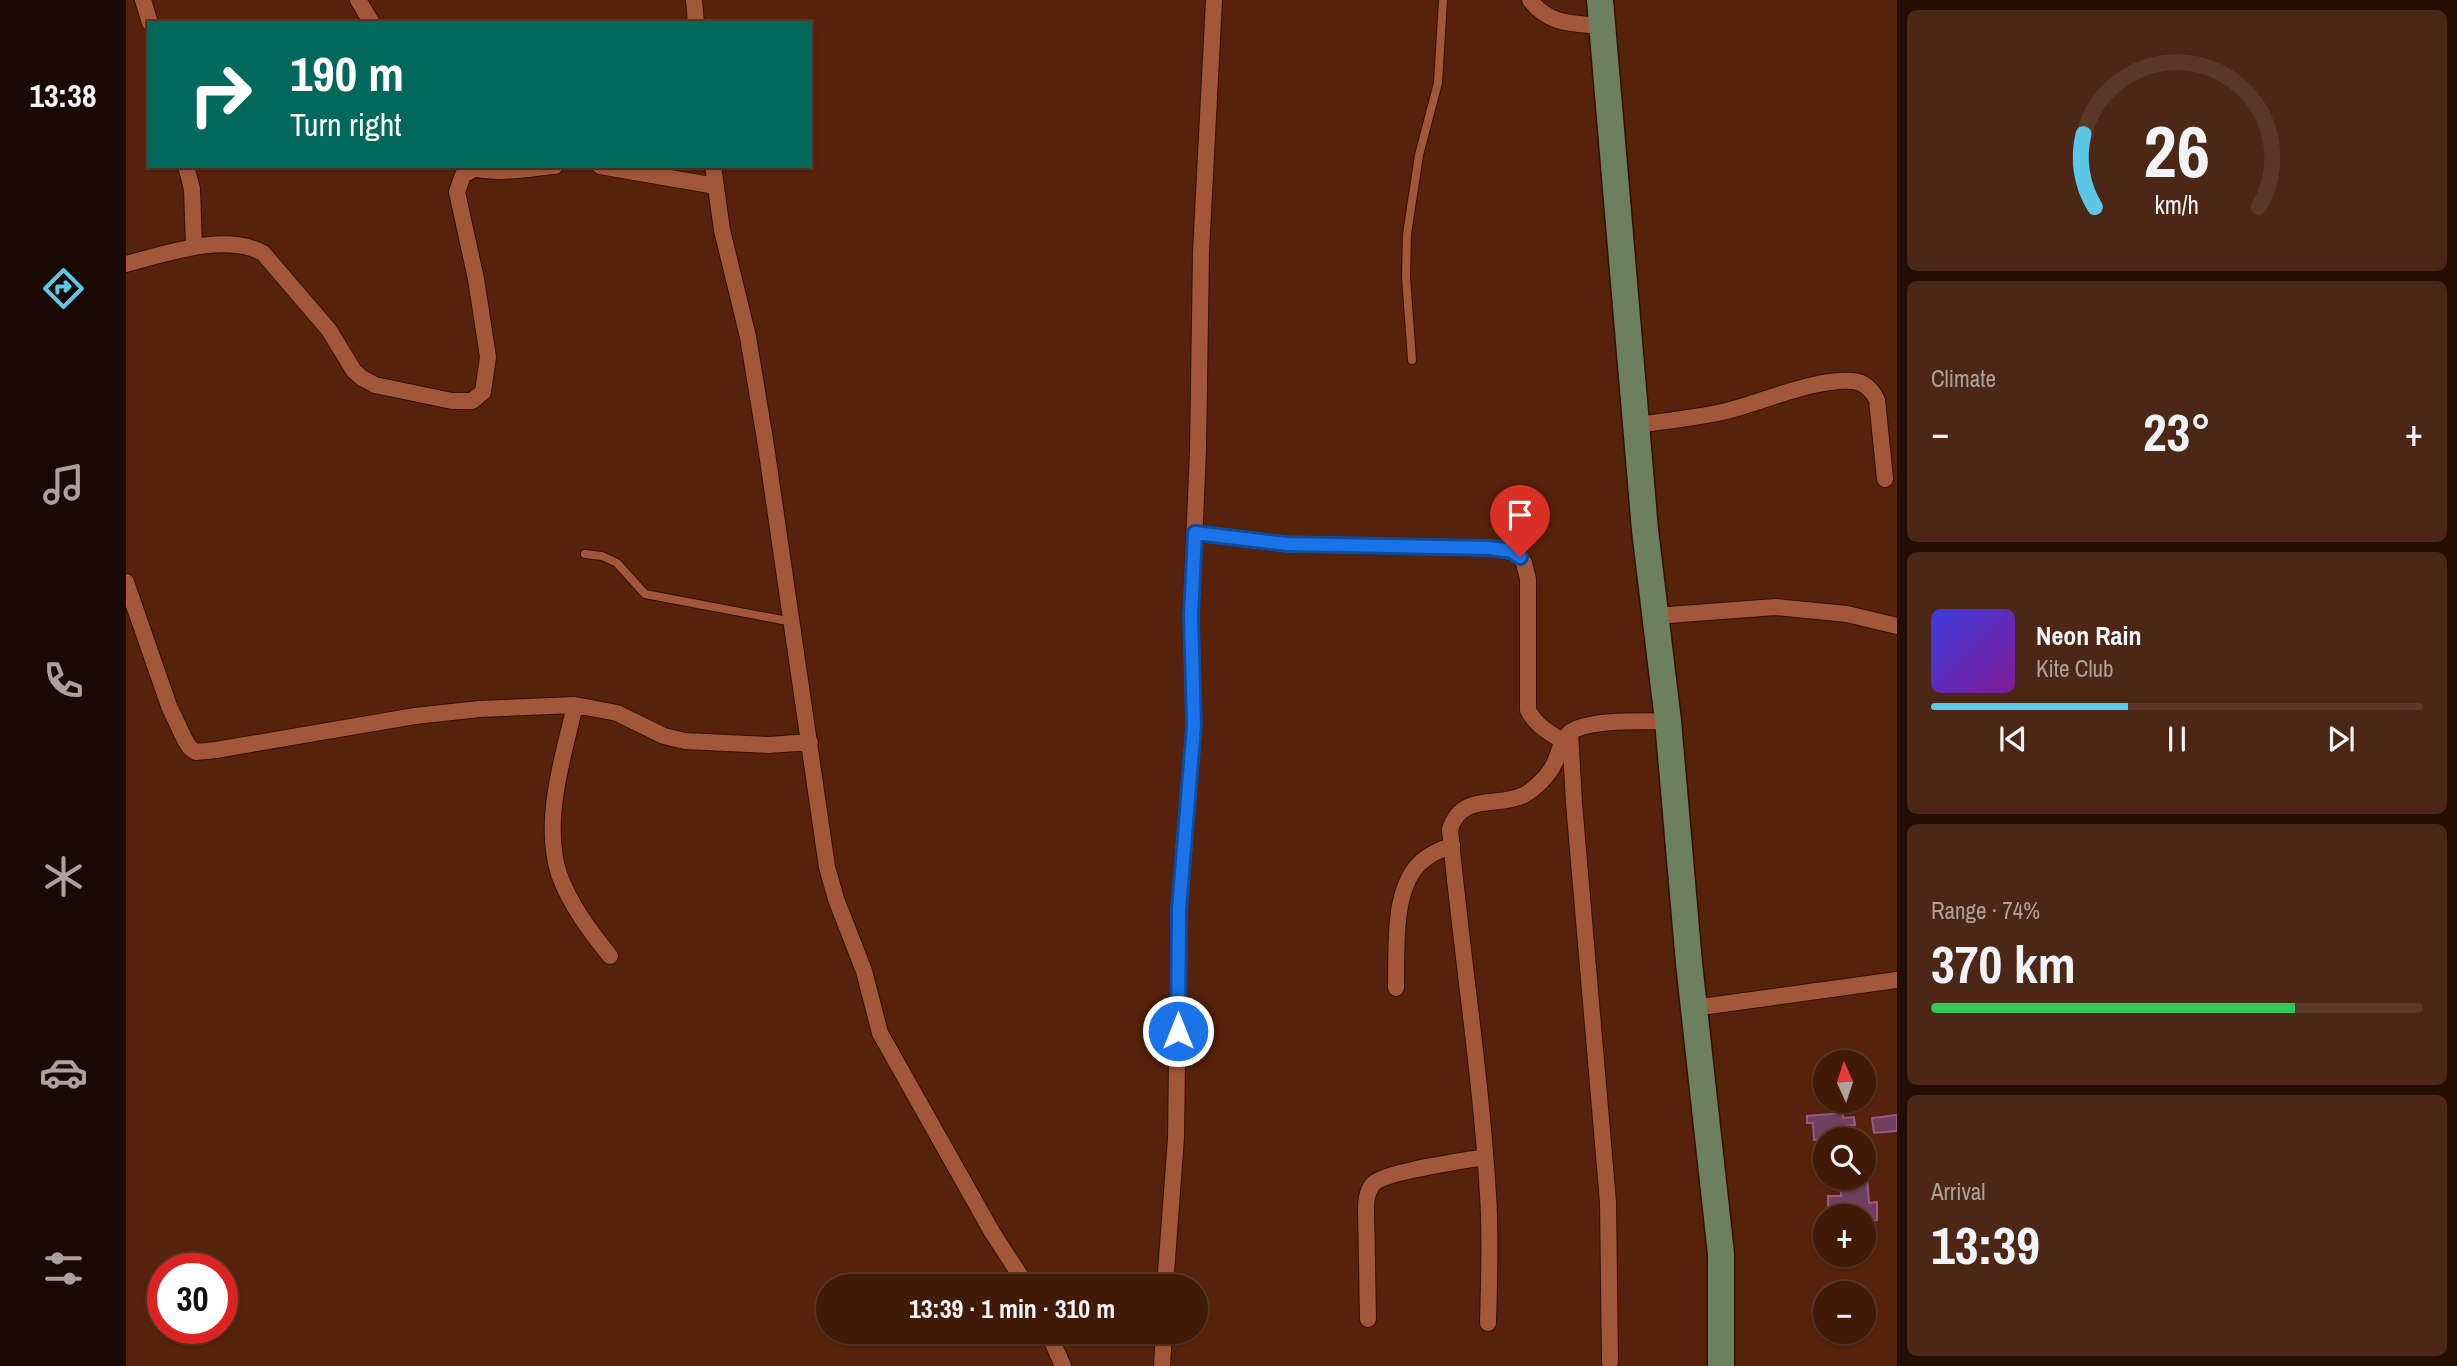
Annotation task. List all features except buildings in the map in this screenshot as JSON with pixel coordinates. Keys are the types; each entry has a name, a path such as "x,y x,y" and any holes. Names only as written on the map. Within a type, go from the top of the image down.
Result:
{"main road":[{"path":"1601,13 1655,616 1668,721 1694,1008 1721,1254 1721,1366"}],"street":[{"path":"143,0 149,21"},
{"path":"358,0 371,21"},
{"path":"694,0 696,21"},
{"path":"1167,1274 1176,1124 1179,909 1194,725 1191,616 1201,252 1214,0"},
{"path":"1530,0 1539,12 1548,18 1601,13"},
{"path":"187,168 192,189 194,247"},
{"path":"126,264 194,247 252,247 263,253 328,330 354,371 362,378 375,385 452,401 472,401 483,392 488,358 477,279 457,191 463,175 471,168"},
{"path":"612,168 716,186"},
{"path":"713,168 722,230 750,351 793,622 827,867 836,900 864,971 880,1032 992,1232 1019,1274"},
{"path":"1637,425 1721,412 1805,388 1855,381 1872,391 1877,400 1885,479"},
{"path":"1195,533 1287,544 1489,548 1517,553 1524,563 1528,579 1528,710 1539,725 1566,737"},
{"path":"126,582 169,706 185,740 196,752 415,716 479,709 575,705 617,713 656,733 685,741 769,745 810,742"},
{"path":"1655,616 1774,607 1847,614 1897,625"},
{"path":"575,705 556,797 553,841 559,873 573,906 610,956"},
{"path":"1488,1323 1489,1198 1450,829 1458,814 1474,804 1523,795 1532,789 1554,764 1566,737 1594,725 1668,721"},
{"path":"1566,737 1608,1202 1610,1362"},
{"path":"1396,988 1400,907 1408,879 1430,855 1452,845"},
{"path":"1694,1008 1897,980"},
{"path":"1368,1319 1366,1209 1368,1191 1372,1185 1383,1178 1485,1157"},
{"path":"1053,1344 1063,1366"},
{"path":"1162,1366 1163,1344"}],"lane":[{"path":"1412,360 1406,277 1407,234 1419,155 1438,83 1443,0"},
{"path":"585,554 602,556 617,563 639,590 655,597 793,622"}],"route":[{"path":"1178,1031 1179,909 1194,725 1191,616 1195,533 1287,544 1503,549 1517,553 1520,557"}]}
